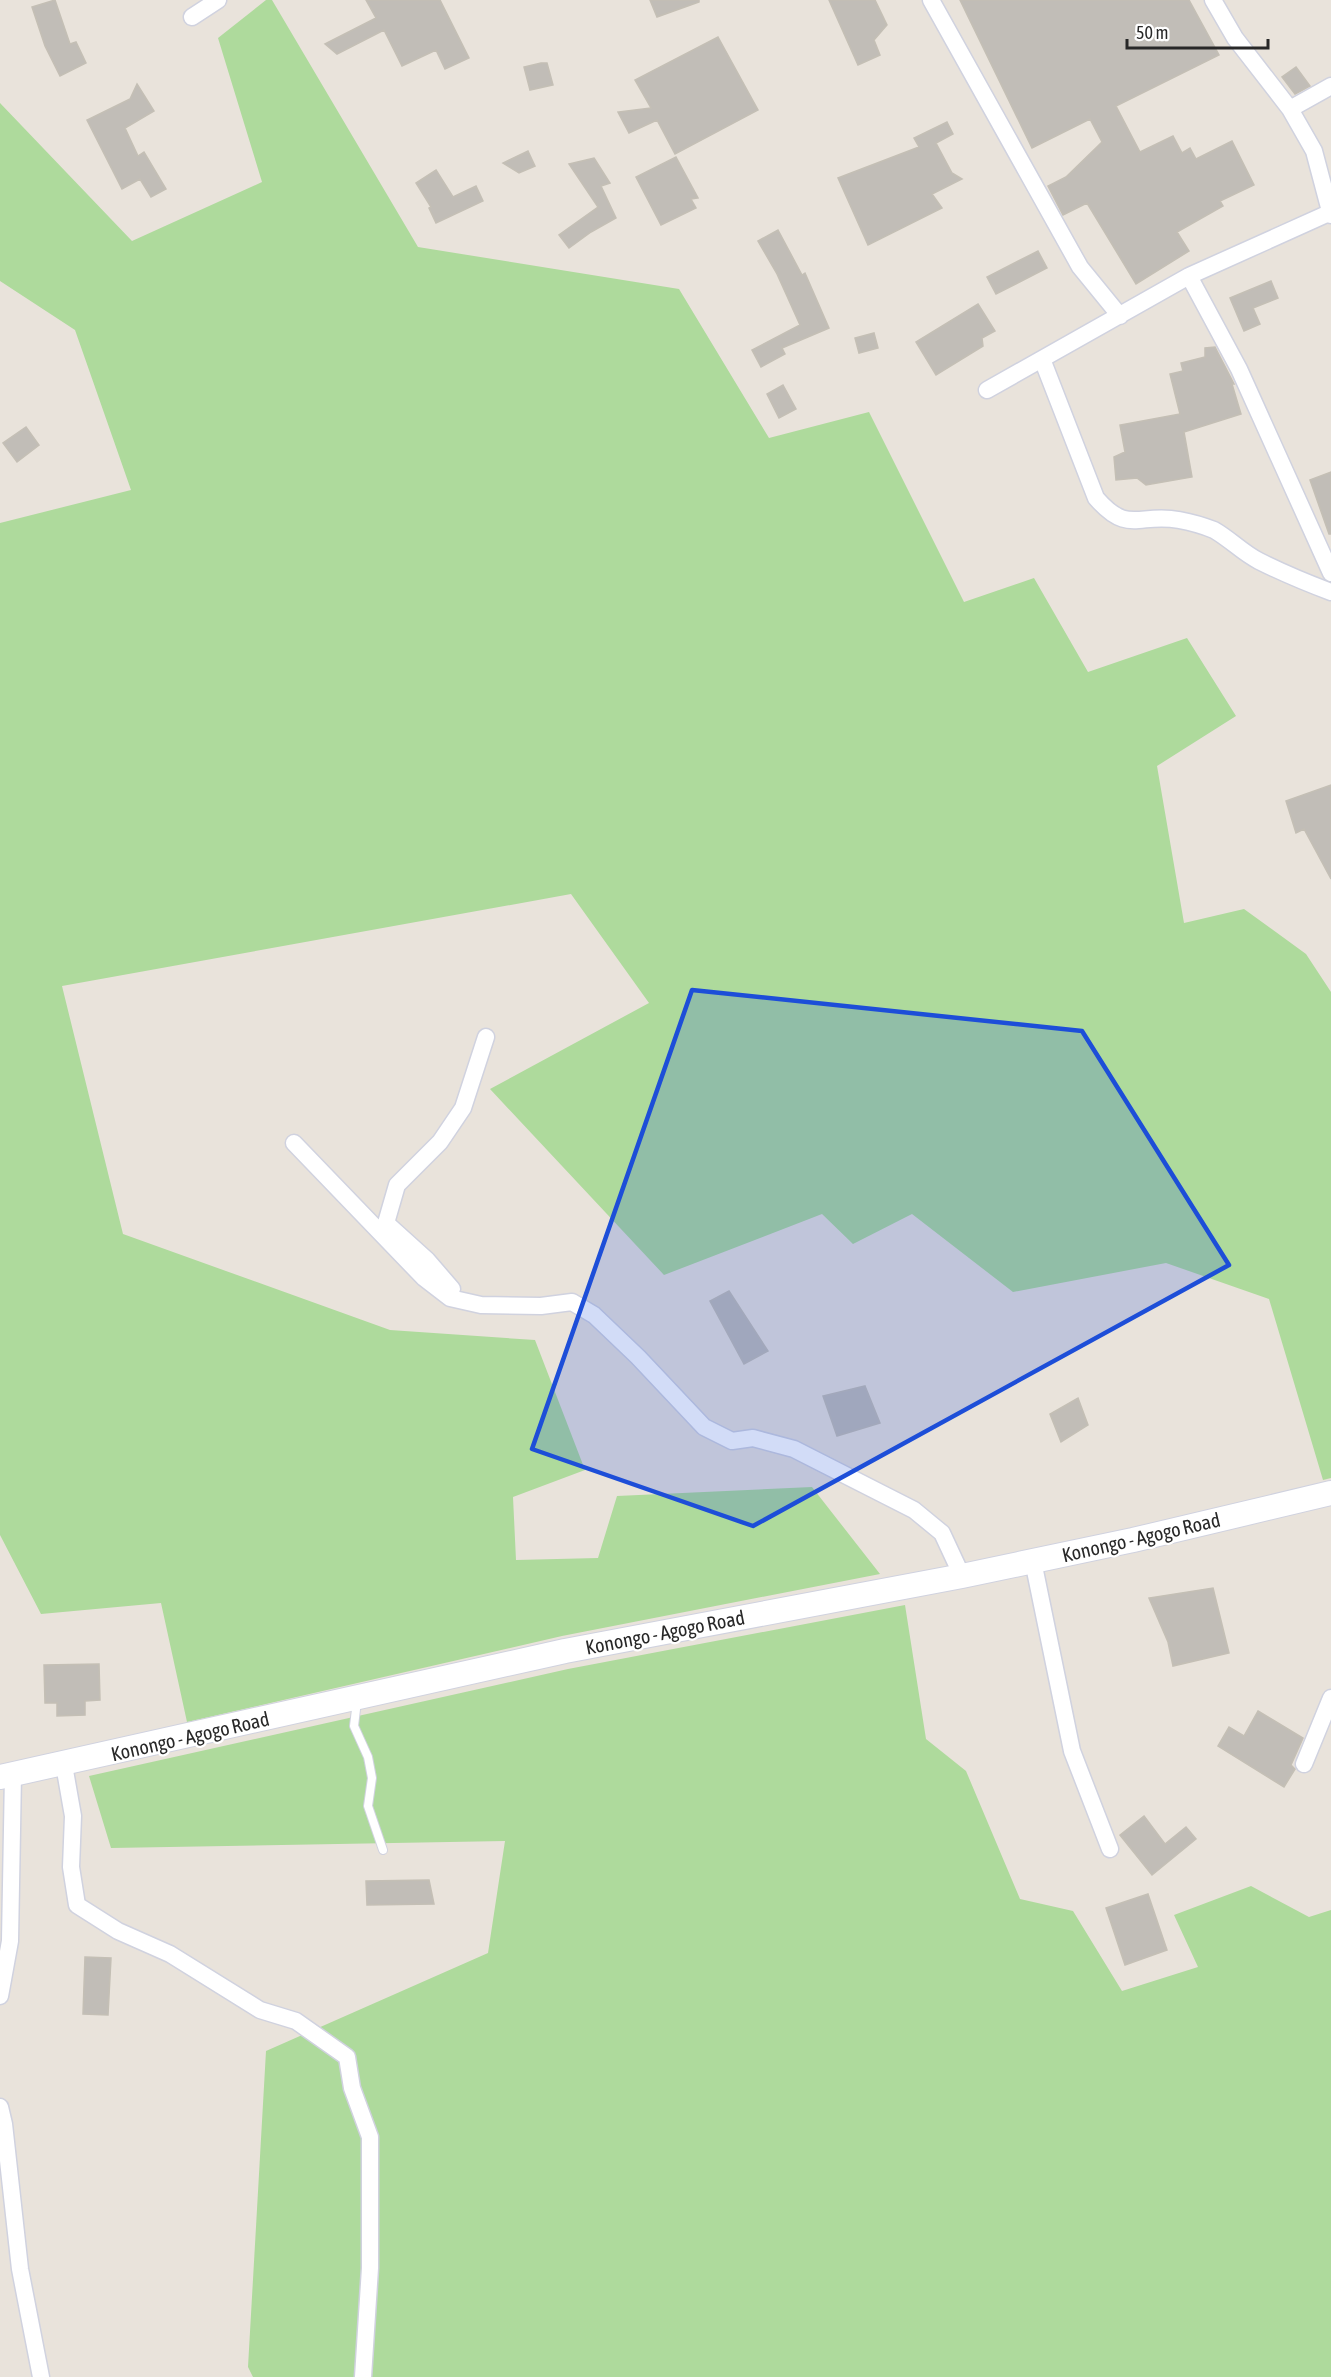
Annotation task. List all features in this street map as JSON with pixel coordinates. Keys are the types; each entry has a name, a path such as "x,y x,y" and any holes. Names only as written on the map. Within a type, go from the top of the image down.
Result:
{"main road":[{"name":"Konongo - Agogo Road","path":"6,1776 565,1651 962,1576 1133,1540 1331,1493"}],"street":[{"path":"192,17 218,0"},
{"path":"931,0 1080,267 1120,316"},
{"path":"987,390 1189,276 1330,214 1314,151 1290,109 1235,38 1212,0"},
{"path":"1290,109 1331,86"},
{"path":"1189,276 1239,369 1331,573"},
{"path":"1042,359 1096,498 1110,514 1128,521 1157,517 1179,520 1214,530 1257,560 1294,578 1331,592"},
{"path":"452,1289 427,1260 386,1223 397,1185 440,1142 464,1108 486,1037"},
{"path":"294,1143 424,1278 450,1298 481,1305 541,1305 572,1302 594,1315 639,1356 704,1427 732,1441 753,1438 794,1449 914,1510 942,1533 962,1576"},
{"path":"1033,1561 1072,1751 1110,1849"},
{"path":"1304,1764 1325,1731 1331,1698"},
{"path":"64,1764 74,1816 70,1867 77,1905 118,1931 170,1954 260,2010 296,2021 346,2057 352,2088 370,2137 370,2268 363,2377"},
{"path":"0,1996 10,1941 6,1776"},
{"path":"0,2107 20,2269 41,2377"}],"lane":[{"path":"357,1697 354,1726 368,1757 372,1778 368,1806 383,1850"}],"highlighted area":[{"path":"692,990 1082,1031 1229,1265 753,1526 532,1449"}],"green space":[{"path":"266,0 272,0 418,247 679,289 769,438 869,412 964,602 1034,578 1088,672 1187,638 1236,716 1157,766 1184,923 1244,909 1306,954 1331,992 1331,1478 1323,1480 1269,1299 1166,1263 1013,1292 912,1214 853,1244 822,1214 664,1275 490,1089 649,1003 571,894 62,986 123,1234 390,1330 535,1340 585,1470 513,1497 516,1560 598,1558 617,1496 812,1487 880,1574 562,1636 187,1722 161,1603 41,1614 0,1535 0,523 131,490 75,330 0,281 0,103 132,241 262,182 218,38"},
{"path":"905,1605 926,1739 966,1771 1020,1899 1073,1911 1122,1991 1198,1967 1174,1915 1251,1886 1309,1917 1331,1910 1331,2377 253,2377 248,2367 266,2051 488,1953 505,1841 111,1848 89,1776 568,1669"}],"building":[{"path":"55,0 70,44 76,42 86,63 60,76 45,46 32,7"},
{"path":"366,0 440,0 469,58 445,69 436,50 402,66 384,30 337,54 325,44 376,18"},
{"path":"650,0 699,0 699,2 657,17"},
{"path":"829,0 875,0 887,25 874,40 880,55 858,65"},
{"path":"960,0 1189,0 1219,55 1116,106 1140,152 1173,136 1182,153 1190,148 1196,159 1232,141 1254,185 1220,201 1223,206 1177,232 1189,251 1136,284 1087,203 1063,215 1048,186 1066,177 1102,142 1090,119 1032,148"},
{"path":"718,37 758,110 675,154 657,120 629,133 618,112 651,108 635,80"},
{"path":"547,63 553,85 530,90 524,67"},
{"path":"1296,67 1310,86 1295,94 1282,77"},
{"path":"137,84 154,111 125,128 138,156 144,152 166,189 151,197 140,179 122,189 87,120 130,99"},
{"path":"947,122 953,134 936,143 952,173 962,179 932,194 942,208 868,245 838,178 919,147 914,138"},
{"path":"528,151 535,166 519,173 503,163"},
{"path":"676,157 698,198 691,199 696,208 661,225 636,177"},
{"path":"594,158 610,183 601,186 616,218 569,248 559,235 598,207 569,164"},
{"path":"436,170 453,197 476,186 483,201 436,223 429,208 431,207 416,183"},
{"path":"778,230 802,275 805,273 829,328 782,348 785,354 761,367 752,350 800,325 777,274 758,241"},
{"path":"1038,251 1047,268 996,294 987,277"},
{"path":"1271,281 1278,298 1253,308 1260,324 1244,331 1230,298"},
{"path":"978,304 995,331 982,338 983,346 936,375 916,342"},
{"path":"874,333 878,348 859,353 855,338"},
{"path":"1215,347 1234,384 1232,384 1241,414 1184,432 1192,477 1146,485 1137,478 1116,480 1114,457 1125,452 1120,425 1180,414 1170,374 1183,371 1181,363 1205,357 1205,348"},
{"path":"783,385 796,409 779,418 767,394"},
{"path":"26,427 39,445 17,462 3,443"},
{"path":"1331,472 1331,534 1329,534 1310,480"},
{"path":"1331,785 1331,879 1304,829 1296,833 1286,801"},
{"path":"729,1291 768,1351 744,1364 710,1301"},
{"path":"865,1386 880,1423 837,1436 823,1396"},
{"path":"1078,1398 1088,1425 1061,1442 1050,1414"},
{"path":"1213,1588 1229,1653 1173,1666 1168,1642 1149,1598"},
{"path":"99,1664 100,1700 85,1701 85,1715 57,1716 57,1703 45,1703 44,1665"},
{"path":"1258,1711 1303,1738 1291,1765 1295,1769 1284,1787 1218,1746 1229,1727 1244,1736"},
{"path":"1144,1816 1165,1844 1186,1827 1196,1839 1152,1875 1120,1835"},
{"path":"429,1880 434,1904 367,1905 366,1881"},
{"path":"1148,1894 1167,1950 1125,1965 1106,1908"},
{"path":"85,1957 111,1958 108,2015 83,2014"}]}
